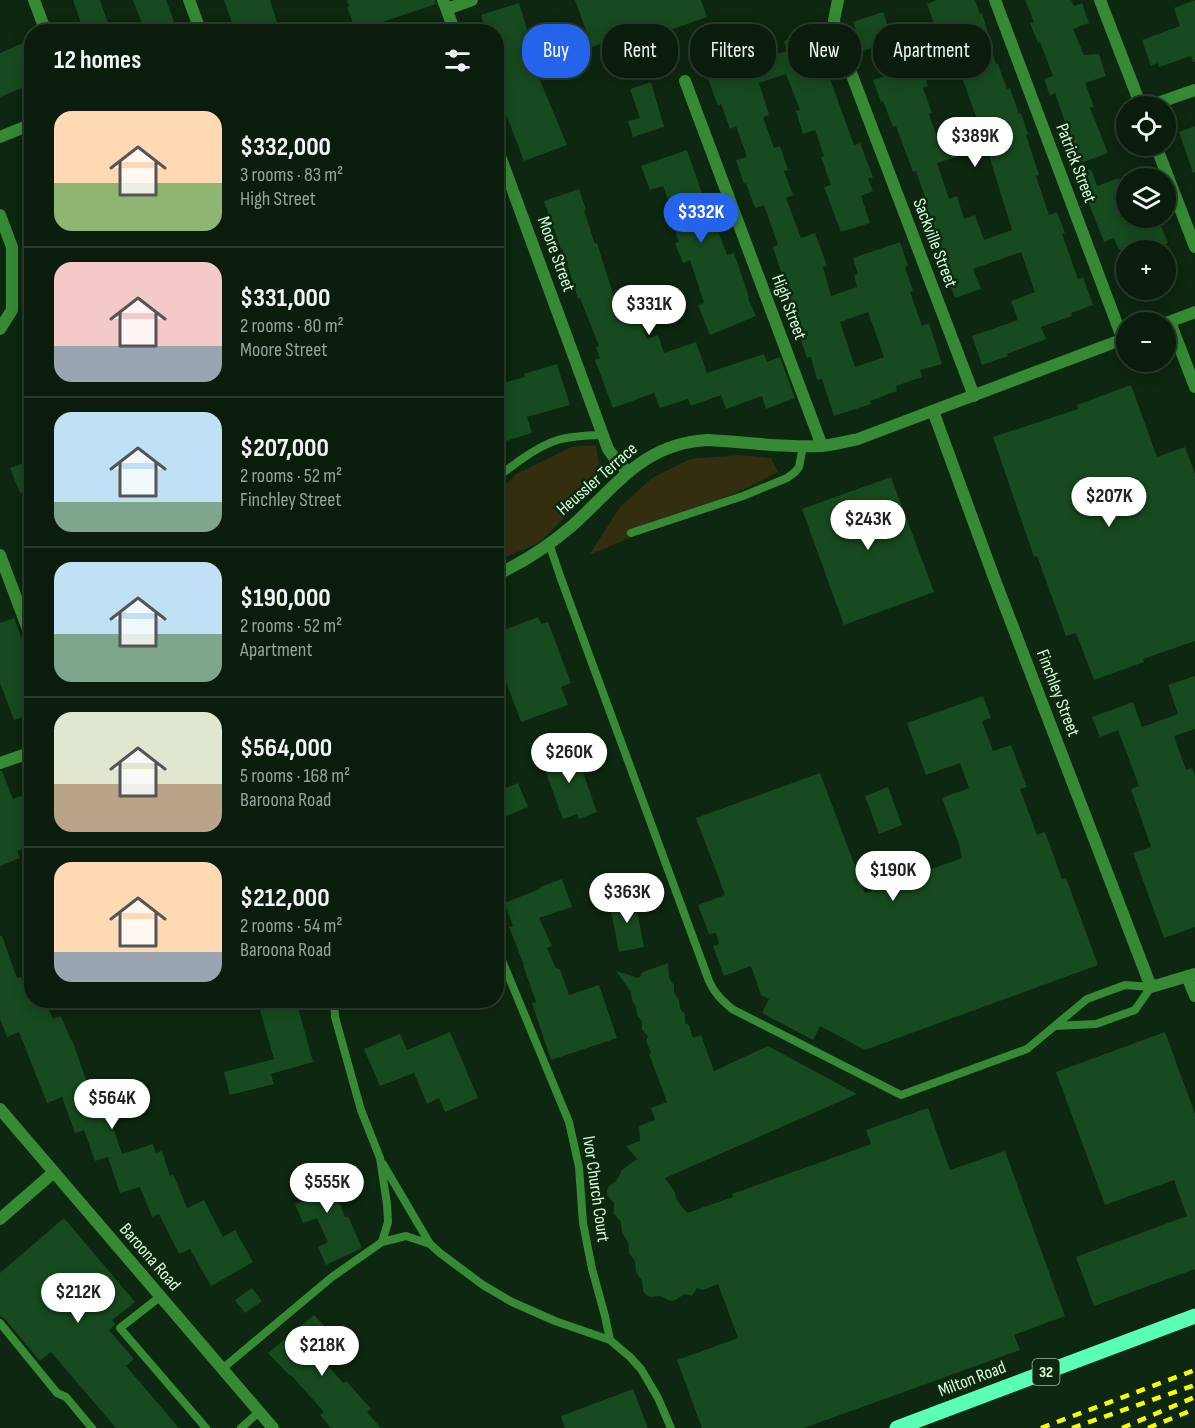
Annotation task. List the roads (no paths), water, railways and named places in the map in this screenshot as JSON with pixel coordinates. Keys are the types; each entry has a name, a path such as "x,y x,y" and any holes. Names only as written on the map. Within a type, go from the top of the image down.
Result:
{"main road":[{"name":"Milton Road","path":"897,1428 1195,1316"}],"street":[{"path":"34,0 43,24"},
{"path":"189,0 198,24"},
{"path":"452,24 445,5 472,0"},
{"name":"Sackville Street","path":"838,0 834,20 837,36 974,396"},
{"name":"Patrick Street","path":"995,0 1116,316"},
{"path":"1100,0 1137,96"},
{"name":"High Street","path":"685,81 822,446"},
{"path":"1176,97 1195,90"},
{"path":"0,136 24,127"},
{"path":"1160,156 1195,247"},
{"name":"Moore Street","path":"504,167 603,435 612,455 628,472"},
{"path":"0,214 12,247 12,310 0,329"},
{"path":"1176,319 1195,312"},
{"path":"1176,341 1195,387"},
{"name":"Heussler Terrace","path":"504,571 531,557 571,526 628,472 663,450 693,440 822,446 858,439 1116,342"},
{"name":"Finchley Street","path":"933,411 1151,987"},
{"path":"0,555 24,619"},
{"path":"0,764 24,755"},
{"path":"1151,987 1191,975 1195,996"},
{"name":"Baroona Road","path":"0,1109 273,1428"},
{"path":"0,1219 54,1172"}],"lane":[{"name":"Heussler Terrace","path":"504,472 549,442 568,437 603,435"},
{"path":"631,533 744,496 787,478 799,467 803,446"},
{"path":"549,543 709,981 718,997 741,1013 901,1095 1027,1049 1087,999 1125,985 1151,987"},
{"name":"Ivor Church Court","path":"504,965 569,1122 579,1167 583,1223 609,1340"},
{"path":"1055,1026 1096,1024 1135,1010 1151,987"},
{"path":"334,1008 334,1017 352,1078 380,1158 430,1244 483,1285 512,1302 555,1321 609,1340 625,1352 641,1370 658,1398 671,1428"},
{"path":"380,1158 388,1222 382,1242"},
{"path":"222,1369 332,1277 382,1242 406,1236 430,1244"},
{"path":"160,1296 120,1328 206,1428"},
{"path":"0,1323 57,1393 66,1397 92,1428"},
{"path":"241,1428 259,1412"}],"railway":[{"path":"1041,1428 1195,1370"},
{"path":"1072,1428 1195,1385"},
{"path":"1122,1428 1195,1397"},
{"path":"1148,1428 1195,1409"}]}
